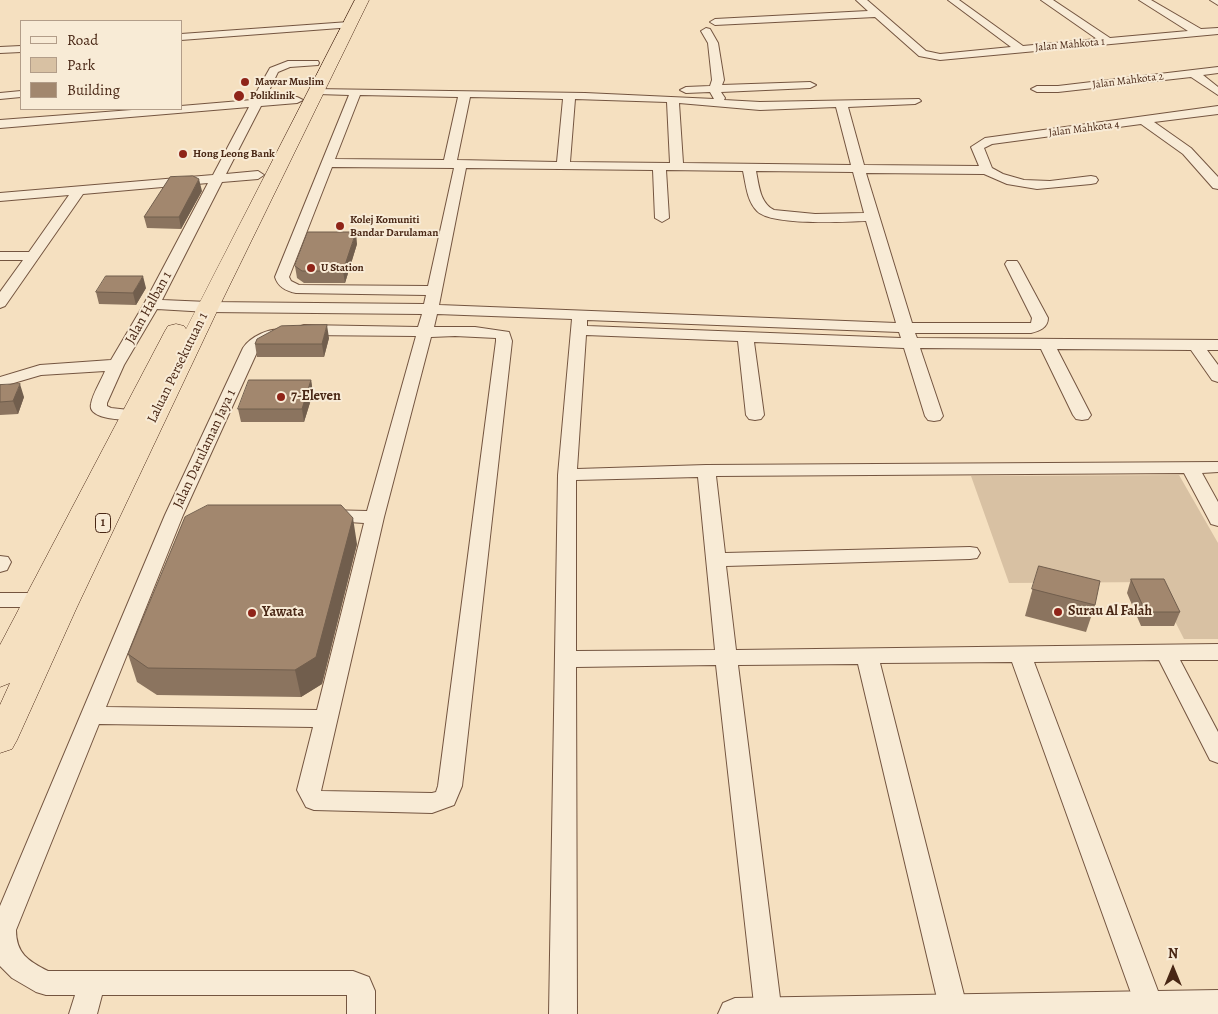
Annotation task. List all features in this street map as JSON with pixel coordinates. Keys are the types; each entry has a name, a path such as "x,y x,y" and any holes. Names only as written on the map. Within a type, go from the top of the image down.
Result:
{"highway":[{"name":"Laluan Persekutuan 1","path":"0,675 132,415 198,307 318,91 341,26 347,0"},
{"name":"Laluan Persekutuan 1","path":"0,740 258,175 314,63 362,0"}],"street":[{"path":"861,0 876,14"},
{"path":"953,0 1022,50"},
{"path":"1046,0 1109,42"},
{"path":"1144,0 1199,33"},
{"path":"715,22 876,14"},
{"name":"Jalan Mahkota 1","path":"876,14 923,54 940,57 1218,31"},
{"path":"182,37 341,26"},
{"path":"706,31 713,43 718,80 714,90"},
{"path":"0,50 20,49"},
{"path":"257,103 277,68 288,64 314,63"},
{"name":"Jalan Mahkota 2","path":"1037,89 1058,89 1218,70"},
{"path":"1193,73 1218,92"},
{"path":"586,96 620,92 810,85"},
{"path":"714,90 722,104"},
{"path":"318,91 586,96 674,99 760,106 915,101"},
{"path":"356,92 282,277 284,283 296,289 435,291"},
{"path":"361,1014 361,991 359,986 353,983 46,983 27,975 12,964 5,953 1,940 3,930 90,715 326,719 375,517 435,291 466,93"},
{"path":"0,96 20,94"},
{"path":"563,164 569,96"},
{"path":"674,99 677,166"},
{"path":"182,108 297,100"},
{"name":"Jalan Halban 1","path":"132,415 108,413 99,409 99,402 116,365 152,304 219,179 257,103"},
{"path":"841,104 858,169 907,335 934,416"},
{"path":"0,124 143,110"},
{"name":"Jalan Mahkota 4","path":"987,170 977,147 984,142 1218,110"},
{"path":"1144,121 1187,152 1218,185"},
{"path":"327,163 563,164 987,170 1005,180 1038,186 1091,180"},
{"path":"659,166 662,218"},
{"path":"749,167 758,205 768,214 786,217 873,217"},
{"path":"0,197 258,175"},
{"path":"0,304 80,190"},
{"path":"0,256 34,256"},
{"path":"152,304 198,307 430,309 745,336 907,335 1031,328 1037,326 1040,318 1012,264"},
{"path":"579,322 907,335 1048,345 1218,345"},
{"path":"563,1014 567,475 579,322"},
{"name":"Jalan Darulaman Jaya 1","path":"90,715 184,515 251,348 258,342 276,333 296,330 490,332 503,335 504,341 450,786 446,798 432,804 314,800 309,790 326,719"},
{"path":"745,336 755,415"},
{"path":"1048,345 1082,415"},
{"path":"1196,345 1218,377"},
{"path":"0,382 40,370 116,365"},
{"path":"1190,467 1218,520"},
{"path":"567,475 706,471 1218,467"},
{"path":"706,471 726,657 769,1013"},
{"path":"310,516 375,517"},
{"path":"716,560 970,553"},
{"path":"0,600 37,600"},
{"path":"566,659 1218,652"},
{"path":"1166,653 1218,754"},
{"path":"1020,654 1150,1007"},
{"path":"867,656 954,1011"},
{"path":"83,1014 92,984"},
{"path":"735,1014 1218,1006"}],"green space":[{"path":"1179,475 1218,543 1218,639 1184,639 1155,582 1009,583 971,476"}],"building":[{"path":"193,176 199,179 179,217 144,217 170,177"},
{"path":"308,232 356,232 343,271 302,271 295,266"},
{"path":"106,276 143,276 133,293 96,292"},
{"path":"327,325 322,344 255,344 257,339 281,326"},
{"path":"249,380 311,380 302,409 238,409"},
{"path":"20,384 13,401 0,402 0,385"},
{"name":"Yawata","path":"208,505 341,505 353,518 316,657 295,670 148,668 128,654 185,517"},
{"path":"1039,566 1100,581 1095,605 1032,589"},
{"path":"1131,579 1164,579 1180,612 1146,612"}],"place":[{"name":"Mawar Muslim","path":"245,82"},
{"name":"Poliklinik","path":"239,96"},
{"name":"Hong Leong Bank","path":"183,154"},
{"name":"Kolej Komuniti Bandar Darulaman","path":"340,226"},
{"name":"U Station","path":"311,268"},
{"name":"7-Eleven","path":"281,397"},
{"name":"Surau Al Falah","path":"1058,612"},
{"name":"Yawata","path":"252,613"}]}
